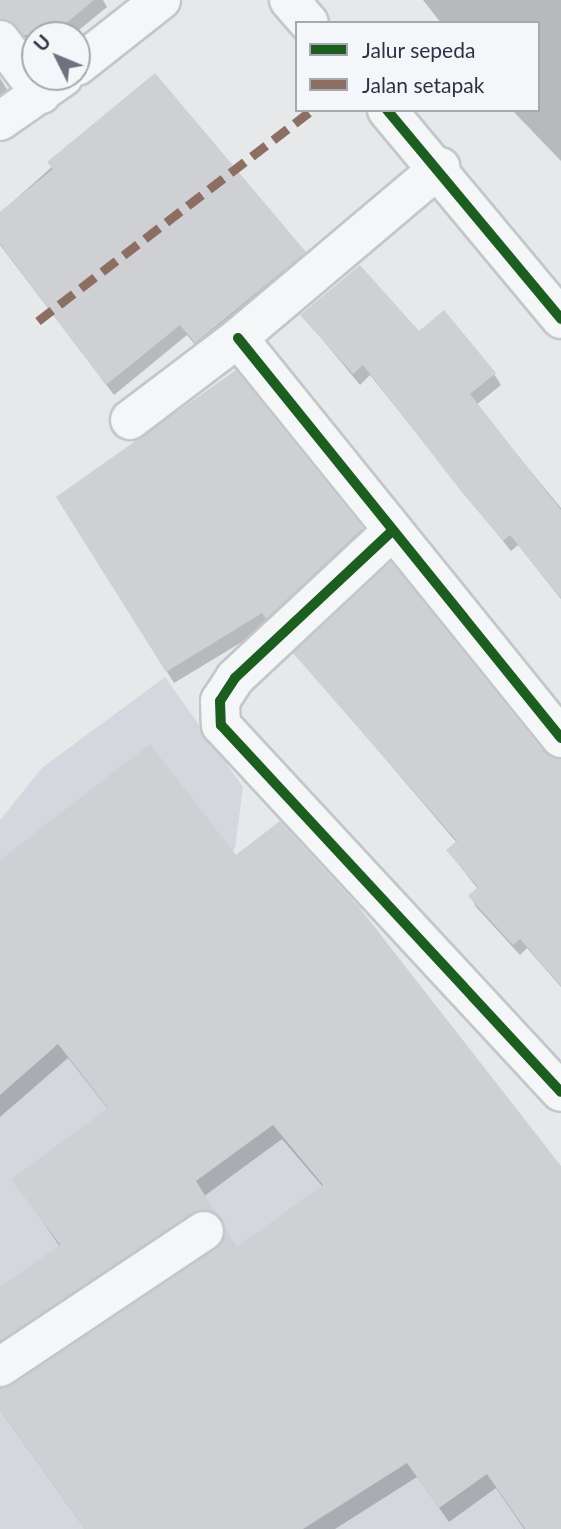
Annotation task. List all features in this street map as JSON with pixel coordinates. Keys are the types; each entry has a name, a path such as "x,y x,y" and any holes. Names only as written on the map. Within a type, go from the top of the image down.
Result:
{"street":[{"path":"91,55 162,0"},
{"path":"289,0 307,21"},
{"path":"0,40 21,59"},
{"path":"0,121 45,91"},
{"path":"389,112 440,167 561,319"},
{"path":"130,420 238,338 440,167"},
{"path":"238,338 391,532 561,738"},
{"path":"391,532 235,678 220,701 221,725 561,1092"},
{"path":"0,1367 204,1231"}],"shaded area":[{"path":"165,677 243,787 235,848 215,879 561,1529 0,1529 0,820 42,768"}],"building":[{"path":"0,0 94,0 69,21 21,21 21,33 0,19"},
{"path":"155,73 306,252 195,343 180,325 106,385 0,244 0,212 53,169 47,162"},
{"path":"360,265 419,331 444,310 496,373 470,394 561,510 561,598 510,535 503,541 363,365 353,374 300,315"},
{"path":"236,370 363,528 266,619 262,613 166,672 56,497"},
{"path":"391,562 544,752 561,759 561,986 520,939 513,945 468,896 478,887 446,850 457,841 293,653"},
{"path":"150,744 236,855 280,821 359,907 561,1166 561,1529 525,1529 487,1474 439,1508 407,1463 303,1529 85,1529 0,1410 0,1389 216,1249 226,1229 237,1247 323,1185 273,1125 196,1181 216,1213 192,1213 0,1341 0,1287 60,1245 11,1179 108,1108 58,1044 0,1095 0,860"}],"marked path":[{"path":"38,321 309,112"}],"cycle path":[{"path":"389,112 561,319"},
{"path":"238,338 561,738"},
{"path":"391,532 235,678 220,701 221,725 561,1092"}]}
